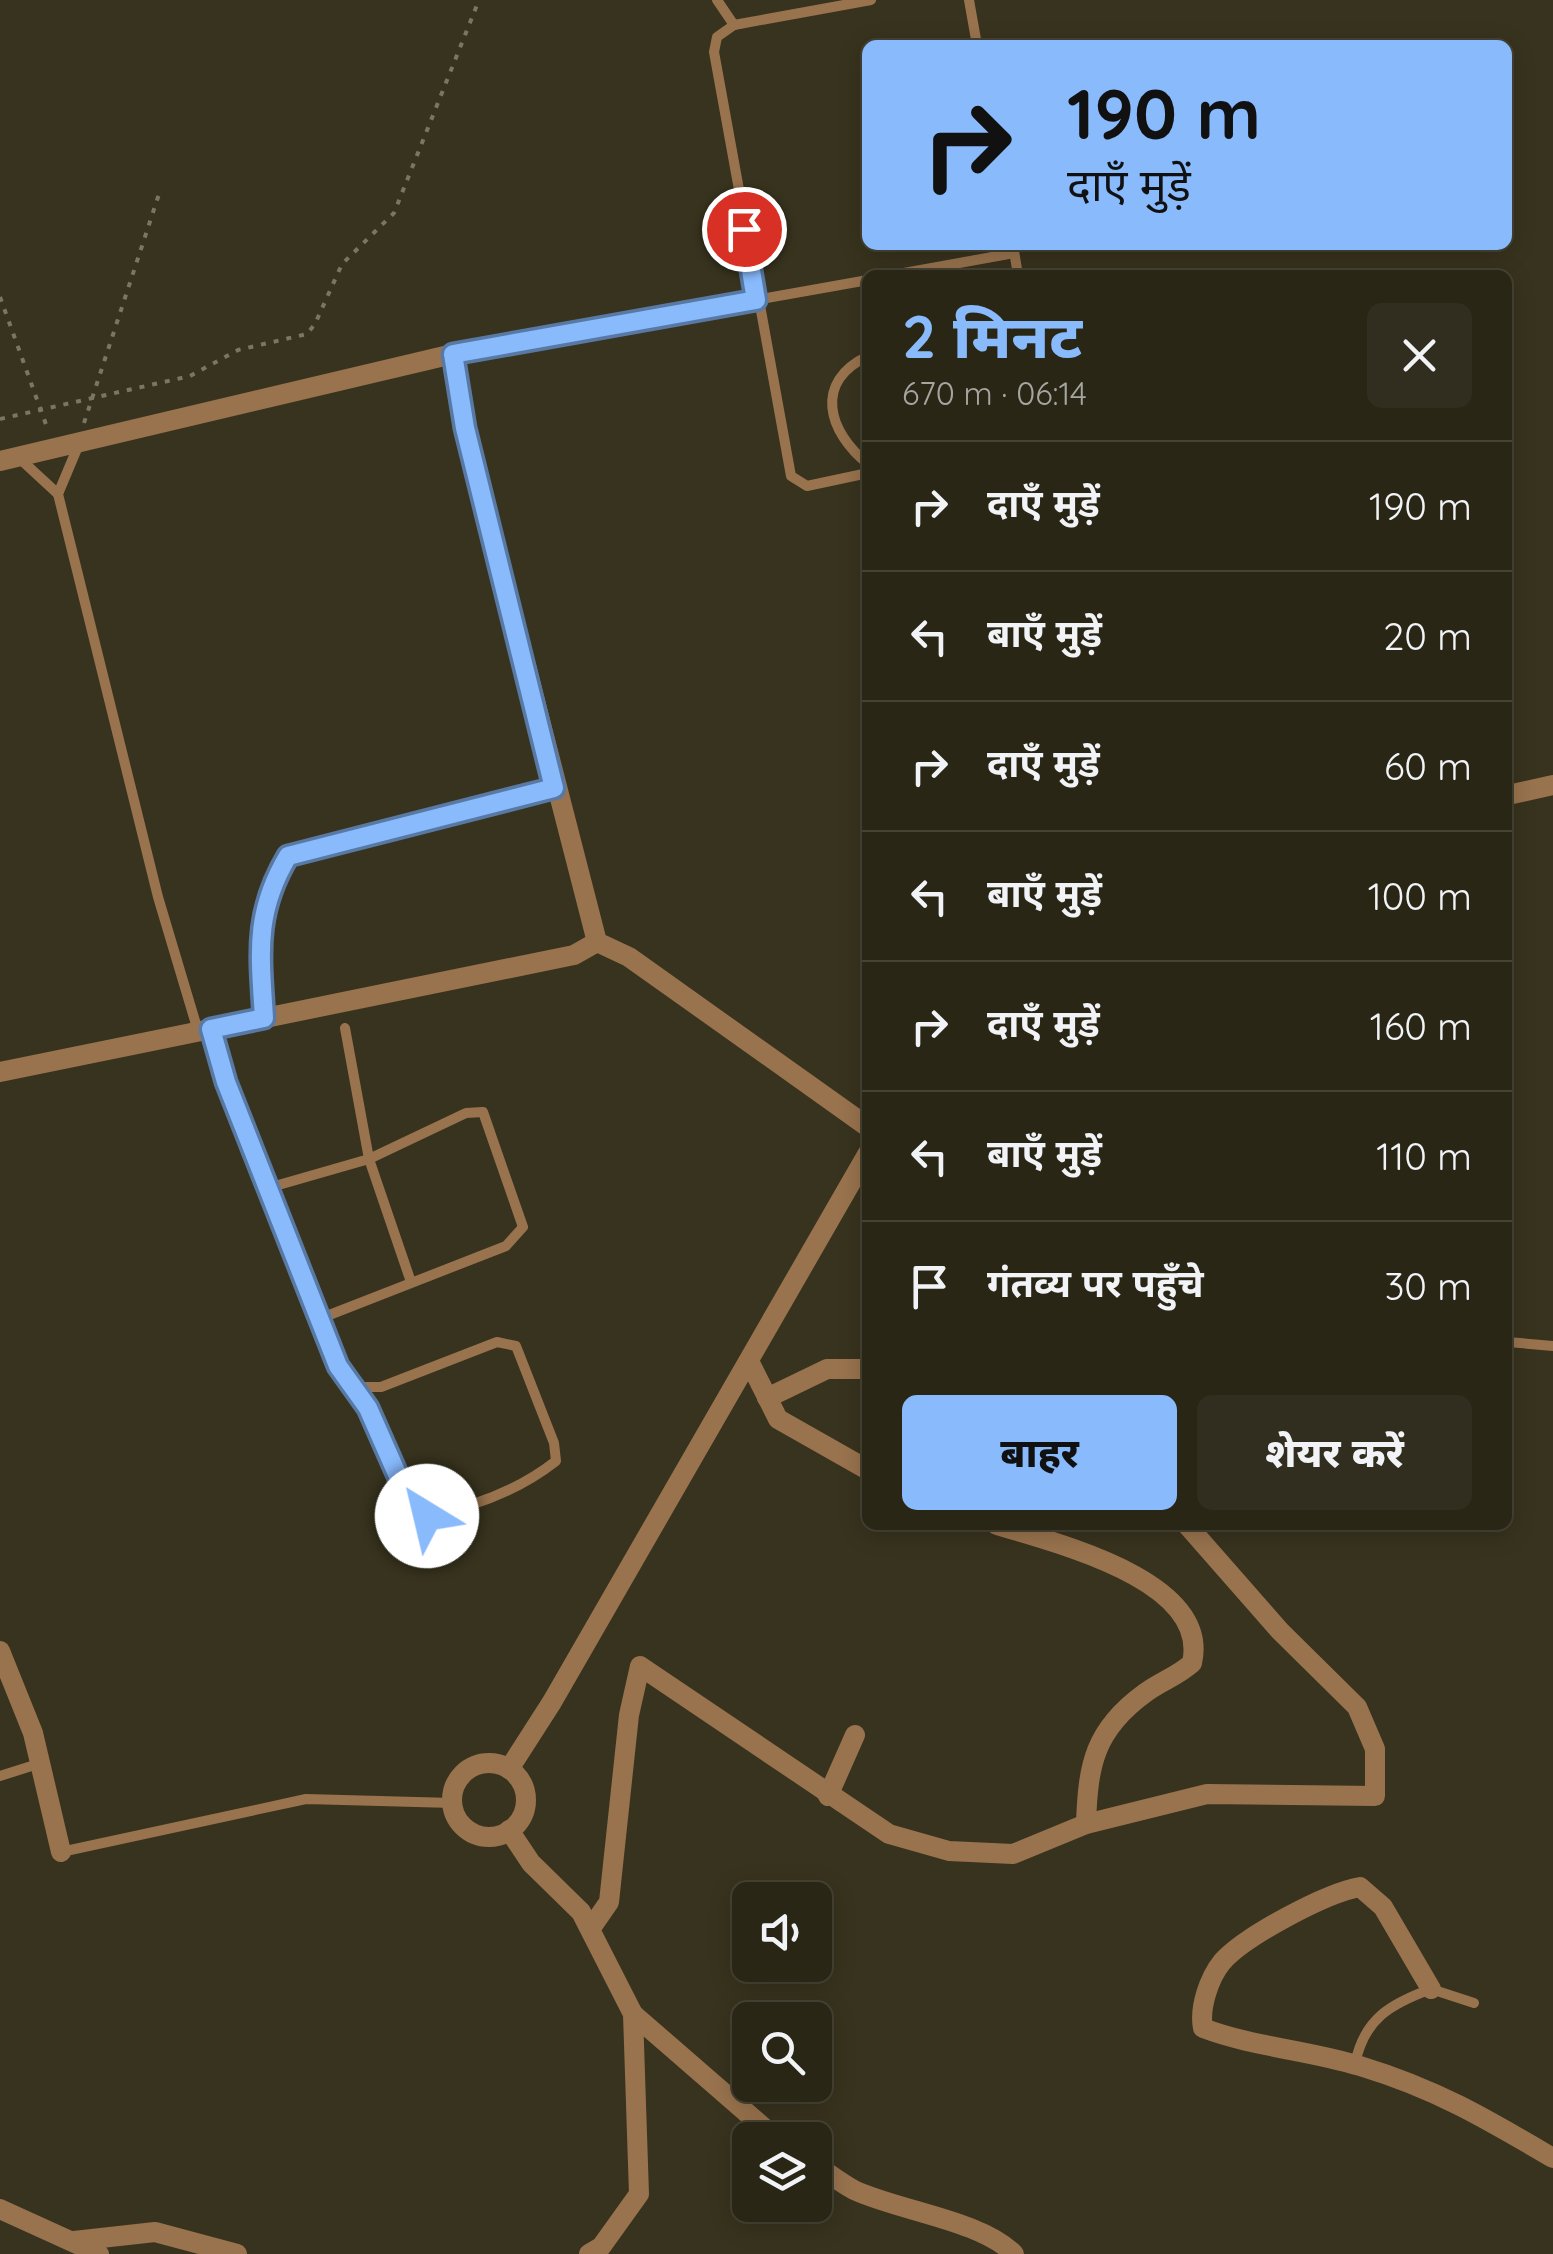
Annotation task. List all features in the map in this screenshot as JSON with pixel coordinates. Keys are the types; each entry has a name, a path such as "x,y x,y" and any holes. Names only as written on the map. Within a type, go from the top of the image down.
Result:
{"street":[{"path":"9,459 453,354 756,300"},
{"path":"453,354 465,428 554,788 597,942 628,957 862,1123"},
{"path":"1512,794 1553,784"},
{"path":"0,1072 574,955 597,942"},
{"path":"509,1769 552,1702 862,1164"},
{"path":"749,1360 778,1419 862,1467"},
{"path":"767,1398 827,1368 862,1369"},
{"path":"1014,1530 1106,1558 1165,1598 1191,1624 1197,1642 1192,1663 1145,1693 1103,1737 1088,1770 1086,1824"},
{"path":"591,1928 609,1902 629,1715 640,1666 888,1834 949,1851 1014,1854 1086,1824 1207,1794 1374,1796 1375,1749 1357,1707 1280,1632 1192,1530"},
{"path":"0,1652 41,1763 61,1852"},
{"path":"828,1796 854,1735"},
{"path":"490,1763 509,1769 522,1784 526,1805 510,1830 500,1835 478,1835 460,1822 452,1803 456,1783 470,1768 490,1763"},
{"path":"510,1830 531,1864 582,1912 633,2014 757,2122"},
{"path":"1431,1990 1383,1908 1360,1887 1334,1892 1222,1963 1199,2012 1202,2028 1356,2064 1442,2094 1553,2158"},
{"path":"589,2254 601,2247 639,2194 633,2014"},
{"path":"832,2175 854,2190 966,2230 1005,2246 1014,2254"},
{"path":"0,2209 99,2254"},
{"path":"74,2241 156,2232 237,2254"}],"lane":[{"path":"717,0 734,24"},
{"path":"862,473 807,486 791,476 714,52 717,37 734,24 872,0"},
{"path":"969,0 976,40"},
{"path":"915,270 1008,250"},
{"path":"756,300 862,281"},
{"path":"862,359 852,363 835,387 831,412 838,434 862,458"},
{"path":"79,442 58,494 158,897 204,1030 338,1366 352,1387 368,1408 409,1501 427,1516 456,1510 528,1483 556,1461 554,1442 523,1362 510,1341 497,1342 380,1387 352,1387"},
{"path":"9,459 58,494"},
{"path":"264,1018 260,951 268,890 288,856 554,788"},
{"path":"345,1028 370,1159 410,1282"},
{"path":"268,1188 370,1159 466,1113 483,1112 524,1227 506,1246 319,1319"},
{"path":"1512,1342 1553,1346"},
{"path":"0,1776 41,1763"},
{"path":"61,1852 306,1799 452,1803"},
{"path":"1356,2064 1360,2037 1383,2009 1431,1990 1474,2003"}],"path":[{"path":"0,419 190,376 238,350 306,334 316,324 342,264 394,214 480,0"},
{"path":"79,442 89,399 160,191"},
{"path":"0,297 54,448"}],"route":[{"path":"427,1516 409,1501 368,1408 338,1366 226,1082 211,1029 264,1018 260,951 268,890 288,856 554,788 465,428 453,354 756,300 744,229"}]}
